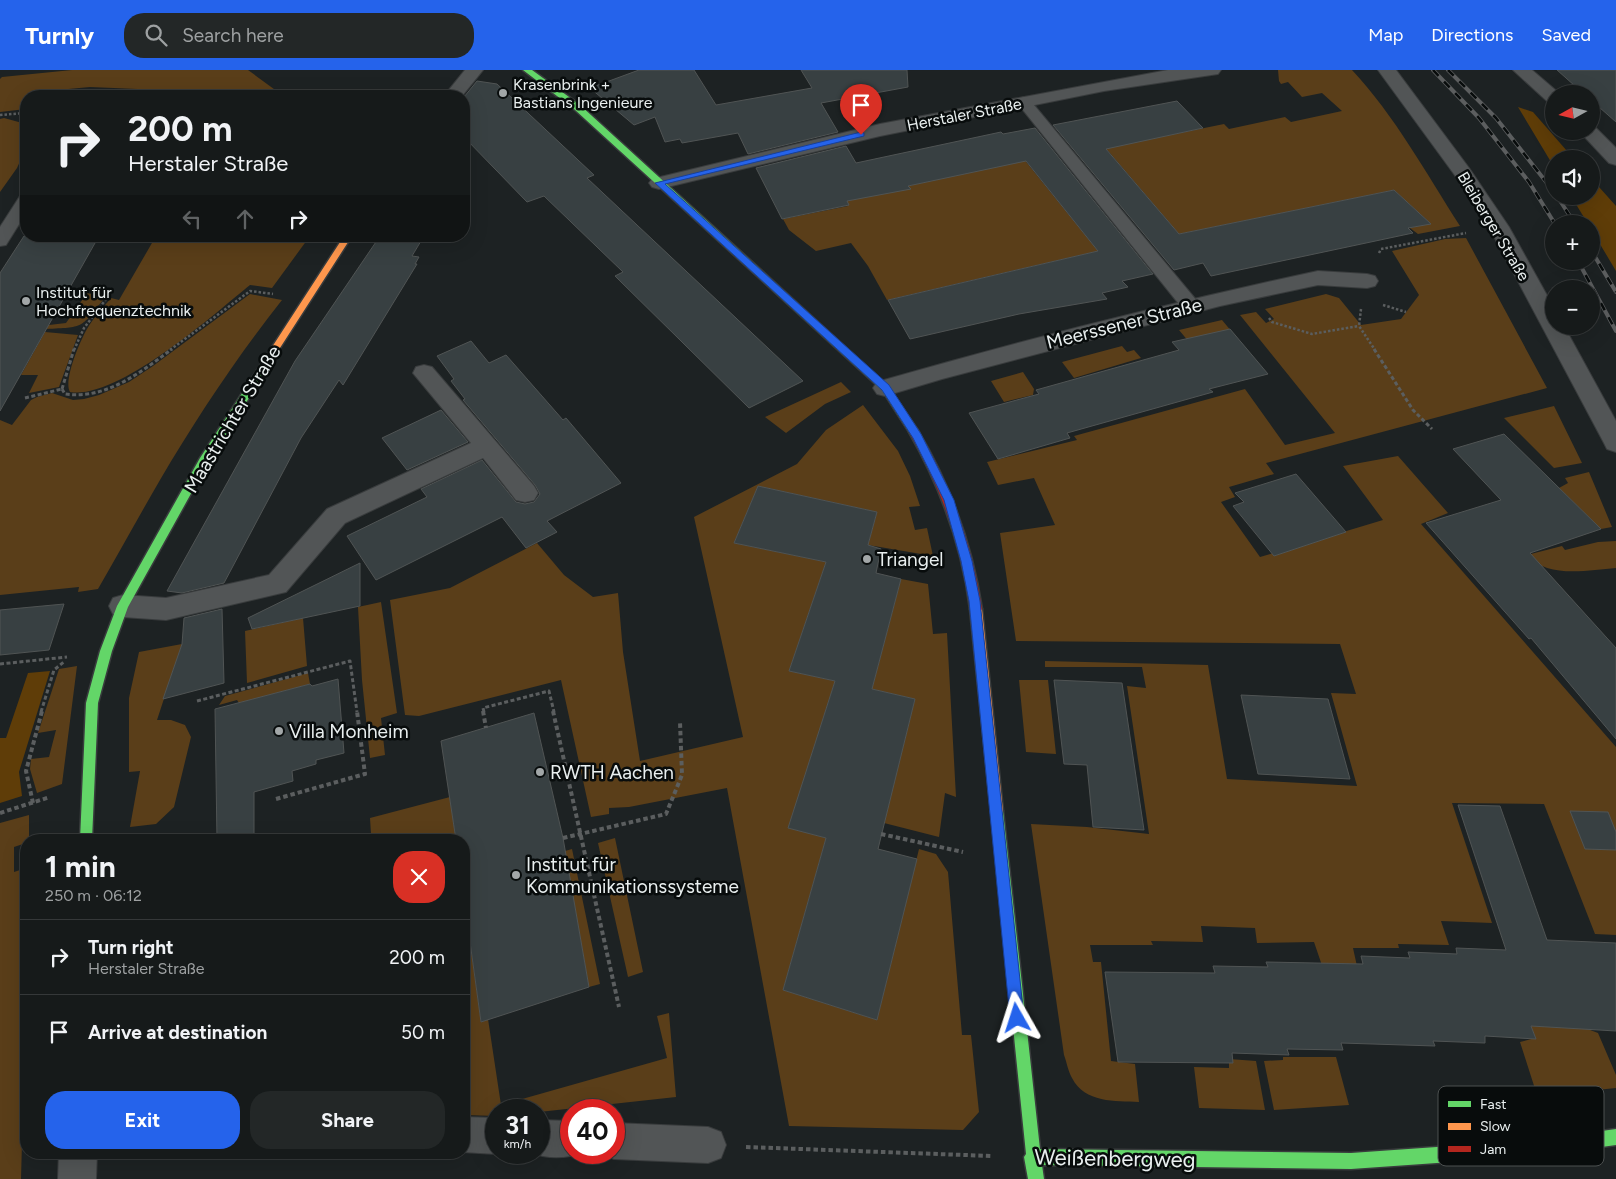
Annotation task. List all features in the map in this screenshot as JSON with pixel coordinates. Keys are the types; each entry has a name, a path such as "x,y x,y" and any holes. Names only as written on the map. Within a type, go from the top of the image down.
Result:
{"street":[{"path":"458,90 474,70"},
{"path":"527,70 550,85 577,107 885,388 917,436 949,500 975,601 1032,1157 1036,1179"},
{"name":"Herstaler Straße","path":"659,183 880,130 1174,74 1212,70"},
{"name":"Bleiberger Straße","path":"1387,70 1462,172 1498,227 1616,443"},
{"path":"1522,70 1545,90"},
{"path":"1597,140 1616,159"},
{"name":"Maastrichter Straße","path":"86,834 92,703 106,651 123,606 204,462 306,298 344,242"},
{"name":"Meerssener Straße","path":"885,388 1190,306 1247,293 1318,278 1367,281"},
{"path":"424,373 526,493"},
{"path":"123,606 166,610 277,584 336,516 487,446"},
{"path":"470,1135 485,1136"},
{"path":"625,1141 708,1145"},
{"name":"Weißenbergweg","path":"1032,1157 1351,1161 1438,1155"},
{"path":"77,1179 78,1159"}],"lane":[{"path":"1024,102 1190,306"},
{"path":"0,241 20,209"}],"path":[{"path":"0,115 20,113"},
{"path":"1432,430 1413,410 1359,326 1367,281 1381,248 1463,233"},
{"path":"107,298 81,335 74,349 62,389 65,394 76,397 97,393 138,374 250,291 306,298"},
{"path":"1247,293 1272,322 1312,334 1359,326"},
{"path":"25,398 62,389"},
{"path":"880,553 926,562"},
{"path":"0,664 70,657 54,670 35,733 26,771 33,803"},
{"path":"197,701 350,661 365,774 276,799"},
{"path":"486,728 483,708 549,691 619,1007"},
{"path":"562,838 666,814 682,775 680,722"},
{"path":"0,813 22,806"},
{"path":"881,834 937,847"},
{"name":"Weißenbergweg","path":"708,1145 791,1150 1032,1157"}],"shaded area":[{"path":"72,70 248,70 275,90 138,90 90,87 58,90 20,90 20,110 0,112 0,79 2,77"},
{"path":"1278,70 1352,70 1396,126 1460,226 1418,234 1410,228 1430,223 1394,190 1179,234 1103,145 1161,132 1165,136 1224,124 1229,129 1285,117 1291,122 1342,111 1322,93 1302,97 1288,82 1281,84"},
{"path":"1518,107 1533,112 1545,126 1545,140 1557,140 1566,150 1545,150 1545,152"},
{"path":"4,118 20,122 20,161 0,192 0,119"},
{"path":"1023,158 1098,251 887,300 868,266 851,243 816,251 789,230 783,219 848,206 847,201"},
{"path":"1600,188 1616,206 1616,271 1600,244 1600,215 1583,215 1576,205 1600,205"},
{"path":"1466,238 1547,388 1266,463 1274,474 1229,487 1235,497 1221,502 1260,557 1383,520 1343,466 1398,456 1448,513 1421,524 1616,747 1616,935 1595,934 1544,804 1452,803 1492,923 1441,921 1449,945 1398,944 1399,948 1353,948 1362,989 1330,989 1314,942 1257,943 1255,928 1201,926 1203,942 1151,941 1153,945 1090,945 1093,962 1101,962 1111,1061 1135,1064 1139,1102 1111,1101 1093,1096 1078,1086 1071,1075 1064,1055 1031,824 1087,827 1149,834 1127,686 1146,688 1142,667 1045,667 1045,661 1208,665 1227,779 1357,786 1331,693 1356,694 1340,644 1016,641 1000,533 1055,525 1034,478 998,485 987,462 1077,440 1074,436 1245,389 1285,445 1335,433 1240,315 1256,312 1266,323 1274,319 1265,309 1326,294 1339,298 1361,325 1401,319 1419,295 1392,251 1445,239"},
{"path":"153,242 306,242 272,288 250,285 213,316 138,370 113,383 90,391 70,392 68,387 70,370 80,342 95,317 111,298 119,300"},
{"path":"87,293 103,297 103,300 85,321 75,327 46,329 49,325 66,323"},
{"path":"250,294 282,300 233,365 188,433 98,589 78,592 79,587 0,595 0,420 12,425 31,400 37,397 52,393 73,400 84,399 99,395 129,382"},
{"path":"1222,320 1232,332 1189,342 1179,330"},
{"path":"45,332 78,335 59,387 29,393 38,375 21,375"},
{"path":"1122,346 1127,352 1134,350 1141,358 1074,378 1062,362"},
{"path":"1023,372 1034,389 1033,395 1004,402 991,381"},
{"path":"841,382 851,392 825,404 786,433 765,417"},
{"path":"863,405 898,451 910,476 920,506 909,507 915,530 927,528 933,556 868,545 877,512 758,486 734,543 826,562 789,671 835,681 789,828 826,838 783,990 877,1020 919,849 936,854 948,872 962,1035 971,1035 979,1112 963,1130 789,1126 727,788 629,807 609,808 609,814 591,817 561,680 419,716 405,715 390,600 450,588 537,543 564,575 593,597 618,593 623,652 640,761 743,737 694,517 797,464 826,430"},
{"path":"1554,406 1582,463 1554,468 1504,418"},
{"path":"1589,472 1612,527 1601,529 1559,488 1568,483 1565,478"},
{"path":"1616,541 1616,568 1581,571 1557,570 1535,563 1527,555 1562,546 1565,550 1598,542"},
{"path":"901,579 928,584 933,634 947,633 956,797 945,793 939,837 884,823 915,699 872,689"},
{"path":"381,602 397,713 381,718 385,755 370,758 362,680 358,607"},
{"path":"303,618 307,666 247,683 245,631"},
{"path":"182,644 157,720 171,720 185,725 191,737 174,807 156,824 130,827 140,771 129,772 129,698 139,652"},
{"path":"77,666 62,784 37,793 30,769 31,759 49,757 56,730 38,733 59,669"},
{"path":"50,671 19,772 22,796 0,803 0,738 6,738 28,673"},
{"path":"308,673 310,684 239,703 237,700 219,705 225,696"},
{"path":"1019,680 1048,680 1056,754 1026,752"},
{"path":"450,797 455,834 371,834 370,818"},
{"path":"29,815 29,834 20,834 20,845 14,847 14,872 20,870 21,1179 0,1179 0,823"},
{"path":"615,838 643,972 628,977 598,843"},
{"path":"572,849 600,984 589,987 565,851"},
{"path":"470,942 481,1022 488,1019 500,1099 485,1099 485,1116 470,1115"},
{"path":"669,1013 676,1097 625,1103 625,1099 560,1099 560,1110 550,1111 550,1099 522,1099 667,1058 657,1016"},
{"path":"1577,1025 1598,1033 1616,1075 1616,1088 1604,1089 1604,1086 1534,1086 1520,1042 1535,1038 1531,1026"},
{"path":"1283,1057 1336,1057 1349,1105 1274,1110 1264,1061 1283,1060"},
{"path":"1229,1059 1256,1061 1265,1110 1199,1108 1194,1067 1229,1068"}],"building":[{"path":"639,70 694,70 716,105 812,88 801,70 907,70 908,87 821,103 838,132 748,154 738,133 682,143 680,139 665,142 655,117 634,125 590,88"},
{"path":"1557,70 1616,70 1616,122 1600,108 1600,85 1574,85"},
{"path":"477,81 497,84 594,175 587,178 803,381 749,408 615,276 623,272 544,196 527,202 470,143 470,90"},
{"path":"1177,101 1203,128 1106,149 1179,234 1394,190 1431,224 1408,228 1413,233 1211,276 1203,263 1174,270 1053,125"},
{"path":"1035,128 1153,274 1122,281 1128,287 1102,293 1107,299 1019,314 910,339 888,300 1098,251 1026,161 908,186 911,189 847,201 849,205 782,219 756,168 846,146 856,163 1001,132 1003,134"},
{"path":"20,242 96,242 0,411 0,273"},
{"path":"376,242 420,242 412,256 419,257 415,264 417,264 343,385 339,380 301,438 224,583 182,593 167,591 295,361"},
{"path":"1230,329 1268,374 1209,389 1213,392 1067,433 1070,438 998,459 969,413 1039,394 1036,390 1179,350 1172,342"},
{"path":"471,341 489,363 506,355 563,420 566,418 621,483 547,521 557,532 526,548 502,517 376,580 347,536 427,497 421,489 482,460 516,502 525,504 534,502 540,494 535,485 463,400 465,399 451,381 454,379 437,356"},
{"path":"441,410 468,442 407,470 382,438"},
{"path":"1504,434 1601,529 1530,553 1616,648 1616,739 1531,638 1529,639 1426,523 1501,500 1453,449"},
{"path":"1296,474 1346,532 1274,556 1233,506 1244,502 1235,493"},
{"path":"758,486 877,512 868,545 881,549 876,573 901,579 872,689 915,699 878,849 917,859 877,1020 783,990 826,838 788,828 835,681 789,671 826,562 734,543"},
{"path":"360,563 360,606 252,629 248,618"},
{"path":"64,604 49,650 0,655 0,610"},
{"path":"222,609 224,683 163,699 182,644 184,618"},
{"name":"Villa Monheim","path":"338,679 344,753 316,760 316,764 292,771 293,781 254,792 254,834 217,834 215,709 310,684 312,686"},
{"path":"1054,680 1122,683 1144,830 1093,827 1087,765 1064,764"},
{"path":"1241,695 1328,699 1350,779 1258,774"},
{"name":"Institut für Kommunikationssysteme","path":"534,713 563,838 589,987 481,1022 470,942 470,834 455,834 441,741"},
{"path":"1458,805 1500,806 1547,940 1616,943 1616,1031 1531,1026 1536,1039 1485,1036 1485,1043 1433,1041 1435,1046 1341,1043 1343,1050 1287,1049 1289,1055 1232,1053 1233,1063 1118,1062 1105,972 1215,973 1213,966 1268,967 1266,962 1363,964 1361,956 1410,958 1408,952 1457,954 1456,948 1506,950"},
{"path":"1570,811 1608,812 1616,832 1616,850 1585,849"}],"railway":[{"path":"1433,70 1479,118 1529,182 1549,215"},
{"path":"1448,70 1496,118 1545,181"},
{"path":"1563,205 1569,215"},
{"path":"1600,265 1616,292"},
{"path":"1583,270 1616,331"}],"traffic: fast":[{"path":"527,70 577,107 885,388 914,432"},
{"path":"86,834 92,703 106,651 123,606 204,461 266,363"},
{"path":"997,811 1036,1179"},
{"path":"1604,1139 1616,1137"},
{"path":"1032,1157 1351,1161 1438,1155"}],"traffic: slow":[{"path":"266,363 344,242"},
{"path":"976,609 997,811"}],"traffic: jam":[{"path":"914,432 937,473 955,517 968,563 976,609"}],"place":[{"name":"Krasenbrink + Bastians Ingenieure","path":"503,93"},
{"name":"Institut für Hochfrequenztechnik","path":"26,301"},
{"name":"Triangel","path":"867,559"},
{"name":"Villa Monheim","path":"279,731"},
{"name":"RWTH Aachen","path":"540,772"},
{"name":"Institut für Kommunikationssysteme","path":"516,875"}],"route":[{"path":"861,135 659,183 885,388 917,436 949,500 975,601 1017,1018"}]}
